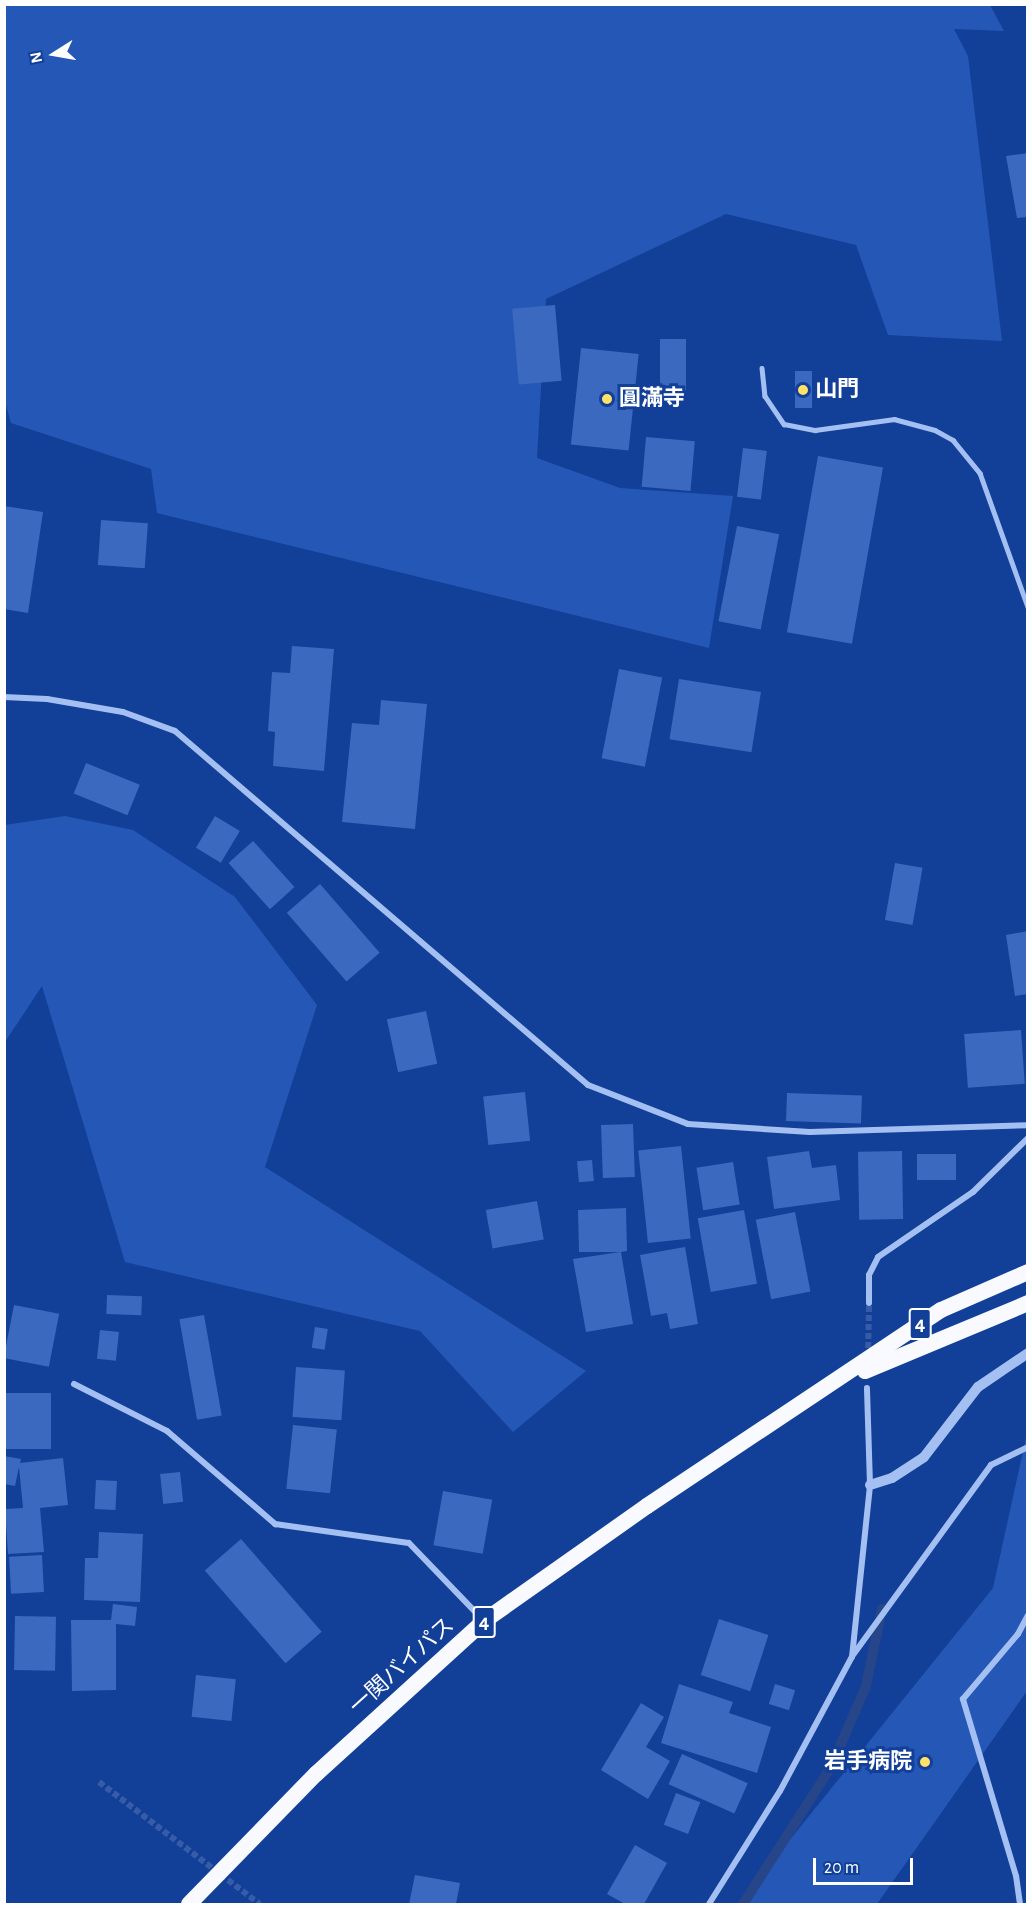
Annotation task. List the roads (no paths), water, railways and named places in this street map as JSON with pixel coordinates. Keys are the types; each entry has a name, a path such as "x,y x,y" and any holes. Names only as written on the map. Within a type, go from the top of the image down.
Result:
{"highway":[{"name":"一関バイパス","path":"189,1905 316,1774 484,1622 820,1390 941,1310 1028,1272"},
{"name":"一関バイパス","path":"820,1390 1028,1303"}],"street":[{"path":"4,697 47,699 123,712 175,731 588,1085 688,1124 810,1132 1028,1125"},
{"path":"869,1303 869,1275 878,1257 973,1192 1028,1138"},
{"path":"870,1485 892,1478 924,1457 978,1387 1028,1353"},
{"path":"74,1384 166,1431 274,1524 409,1543 484,1622"},
{"path":"852,1657 870,1485 867,1388"},
{"path":"709,1905 780,1791 852,1657 992,1465 1028,1447"},
{"path":"1020,1905 1016,1876 963,1699 1018,1634 1028,1615"}],"lane":[{"path":"762,368 765,396 784,424 815,430 894,420 935,430 953,440 980,473 1028,607"}],"waterway":[{"path":"743,1904 831,1767 866,1686 882,1609"}],"tunnel":[{"path":"868,1357 869,1303"},
{"path":"99,1782 260,1904"}],"place":[{"name":"山門","path":"803,390"},
{"name":"圓滿寺","path":"607,399"},
{"name":"岩手病院","path":"925,1762"}]}
